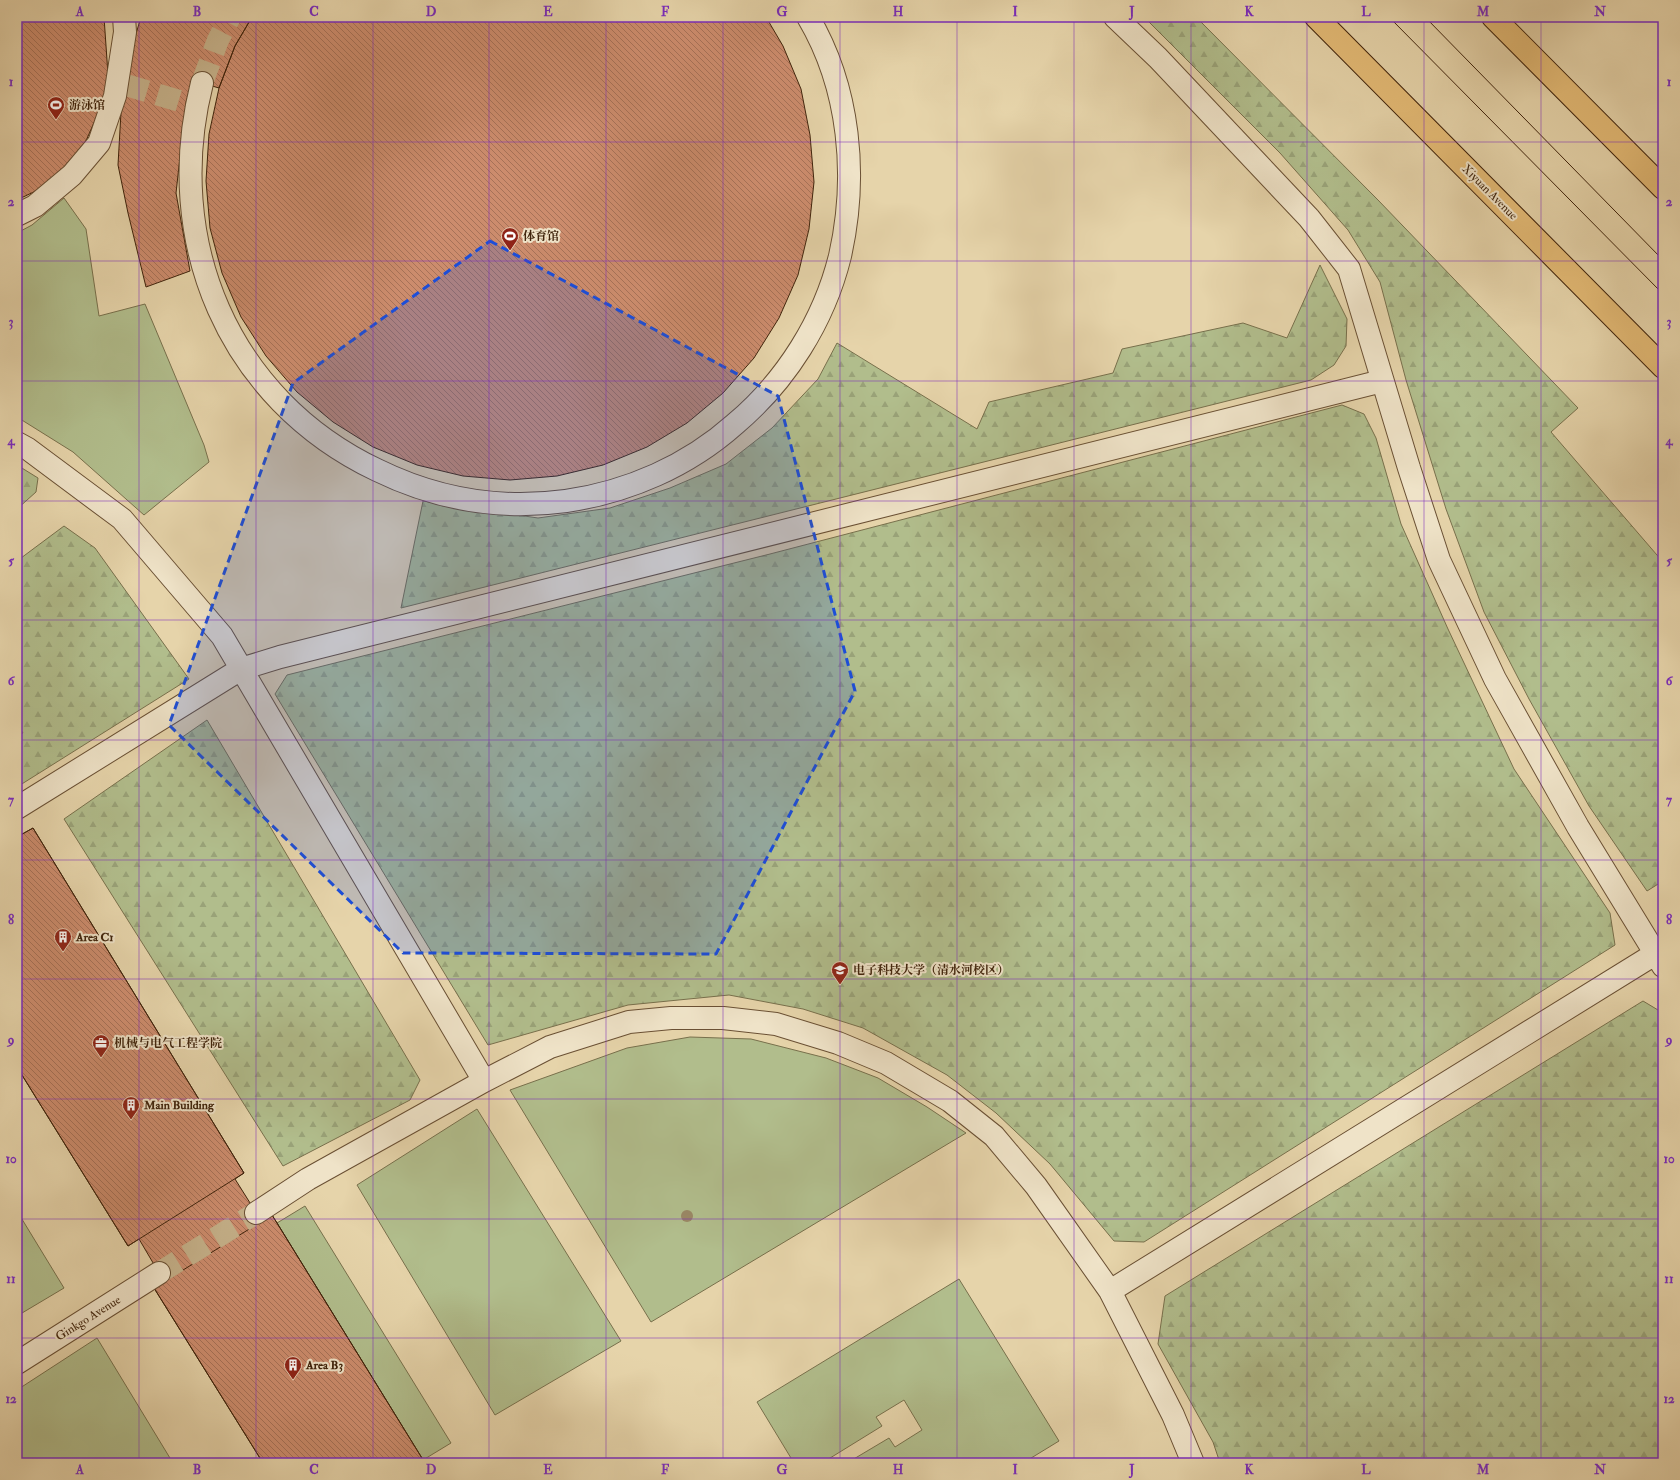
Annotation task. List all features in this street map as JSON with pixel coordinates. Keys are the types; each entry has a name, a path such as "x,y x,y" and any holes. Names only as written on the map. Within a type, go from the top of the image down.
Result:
{"main road":[{"name":"Xiyuan Avenue","path":"1316,17 1663,367"},
{"path":"1493,17 1663,188"}],"street":[{"path":"17,215 35,206 72,175 99,143 115,96 121,84 125,32 124,17"},
{"path":"202,84 192,105 193,128 190,158 190,188 194,226 206,279 217,307 231,335 247,361 266,385 286,408 309,428 353,459 400,482 436,494 472,501 510,504 547,503 577,499 621,489 656,476 690,458 721,437 749,413 775,385 797,355 815,323 830,288 843,240 848,215 849,164 844,114 838,90 827,58 808,17"},
{"path":"1110,1291 1660,956 1578,827 1495,679 1440,560 1409,468 1349,269 1309,218 1158,58 1115,17"},
{"path":"17,808 241,669 280,657 1382,381"},
{"path":"17,444 28,449 122,519 222,636 484,1081"},
{"path":"256,1213 308,1179 484,1081 550,1048 636,1021 671,1018 723,1018 776,1024 838,1043 886,1063 950,1101 994,1136 1036,1186 1110,1291 1173,1415 1193,1463"},
{"name":"Ginkgo Avenue","path":"17,1363 159,1273"}],"highlighted area":[{"path":"490,241 778,396 855,691 716,954 403,953 169,725 293,383"}],"green space":[{"path":"1144,17 1196,17 1378,200 1578,408 1551,432 1663,562 1663,881 1647,891 1589,806 1529,699 1484,612 1446,509 1406,380 1380,282 1348,230 1280,153"},
{"path":"64,198 86,229 99,316 145,304 204,445 209,462 144,515 73,452 17,417 17,233 32,225"},
{"path":"1320,265 1347,319 1346,346 1334,365 1311,380 401,608 423,501 538,518 610,508 670,488 726,464 772,428 818,379 837,343 977,429 989,402 1113,373 1122,349 1243,323 1287,338"},
{"path":"1342,405 1364,414 1376,438 1401,524 1448,629 1514,769 1610,913 1615,945 1144,1242 1114,1241 1050,1164 996,1113 947,1075 863,1028 803,1009 729,995 628,1005 488,1045 275,694 287,675 770,554"},
{"path":"17,465 38,478 36,492 17,509"},
{"path":"64,526 95,548 189,679 17,787 17,736 23,733 17,724 17,561"},
{"path":"207,720 420,1080 410,1100 283,1166 64,819"},
{"path":"1643,1001 1663,1013 1663,1463 1220,1463 1213,1442 1158,1344 1165,1296"},
{"path":"690,1037 751,1039 826,1058 878,1078 927,1107 966,1133 651,1322 510,1090 627,1048"},
{"path":"477,1109 621,1341 495,1415 357,1185"},
{"path":"305,1206 451,1443 423,1460 277,1223"},
{"path":"17,1211 64,1288 17,1316"},
{"path":"959,1279 1059,1441 1023,1463 847,1463 889,1438 895,1447 922,1430 904,1400 876,1417 882,1426 822,1463 794,1463 757,1402"},
{"path":"97,1338 173,1463 17,1463 17,1390"}],"building":[{"name":"游泳馆","path":"17,17 104,17 109,89 81,152 46,186 17,200"},
{"path":"141,17 252,17 235,46 219,88 202,83 193,77 186,103 176,193 190,271 146,287 118,165 121,112 130,54"},
{"name":"体育馆","path":"252,17 766,17 783,46 801,89 810,135 814,182 809,229 798,275 779,318 754,358 723,393 687,423 647,447 603,465 557,476 510,480 463,476 417,465 373,447 333,422 297,392 266,356 241,317 222,273 210,228 206,181 209,134 219,88 235,46"},
{"name":"Main Building","path":"33,828 244,1173 235,1179 262,1222 272,1215 425,1463 263,1463 154,1288 159,1273 139,1239 128,1246 17,1067 17,837"},
{"name":"Area C1","path":"33,828 244,1173 128,1246 17,1067 17,837"},
{"name":"Area B3","path":"272,1215 425,1463 263,1463 154,1288"}],"tunnel":[{"path":"202,83 218,40 230,17"},
{"path":"126,85 186,103"},
{"path":"159,1273 256,1213"}],"tram line":[{"path":"1389,17 1663,294"},
{"path":"1425,17 1663,260"}],"place":[{"name":"游泳馆","path":"56,120"},
{"name":"体育馆","path":"510,251"},
{"name":"Area C1","path":"63,952"},
{"name":"电子科技大学（清水河校区）","path":"840,985"},
{"name":"机械与电气工程学院","path":"101,1058"},
{"name":"Main Building","path":"131,1120"},
{"name":"Area B3","path":"293,1380"}]}
